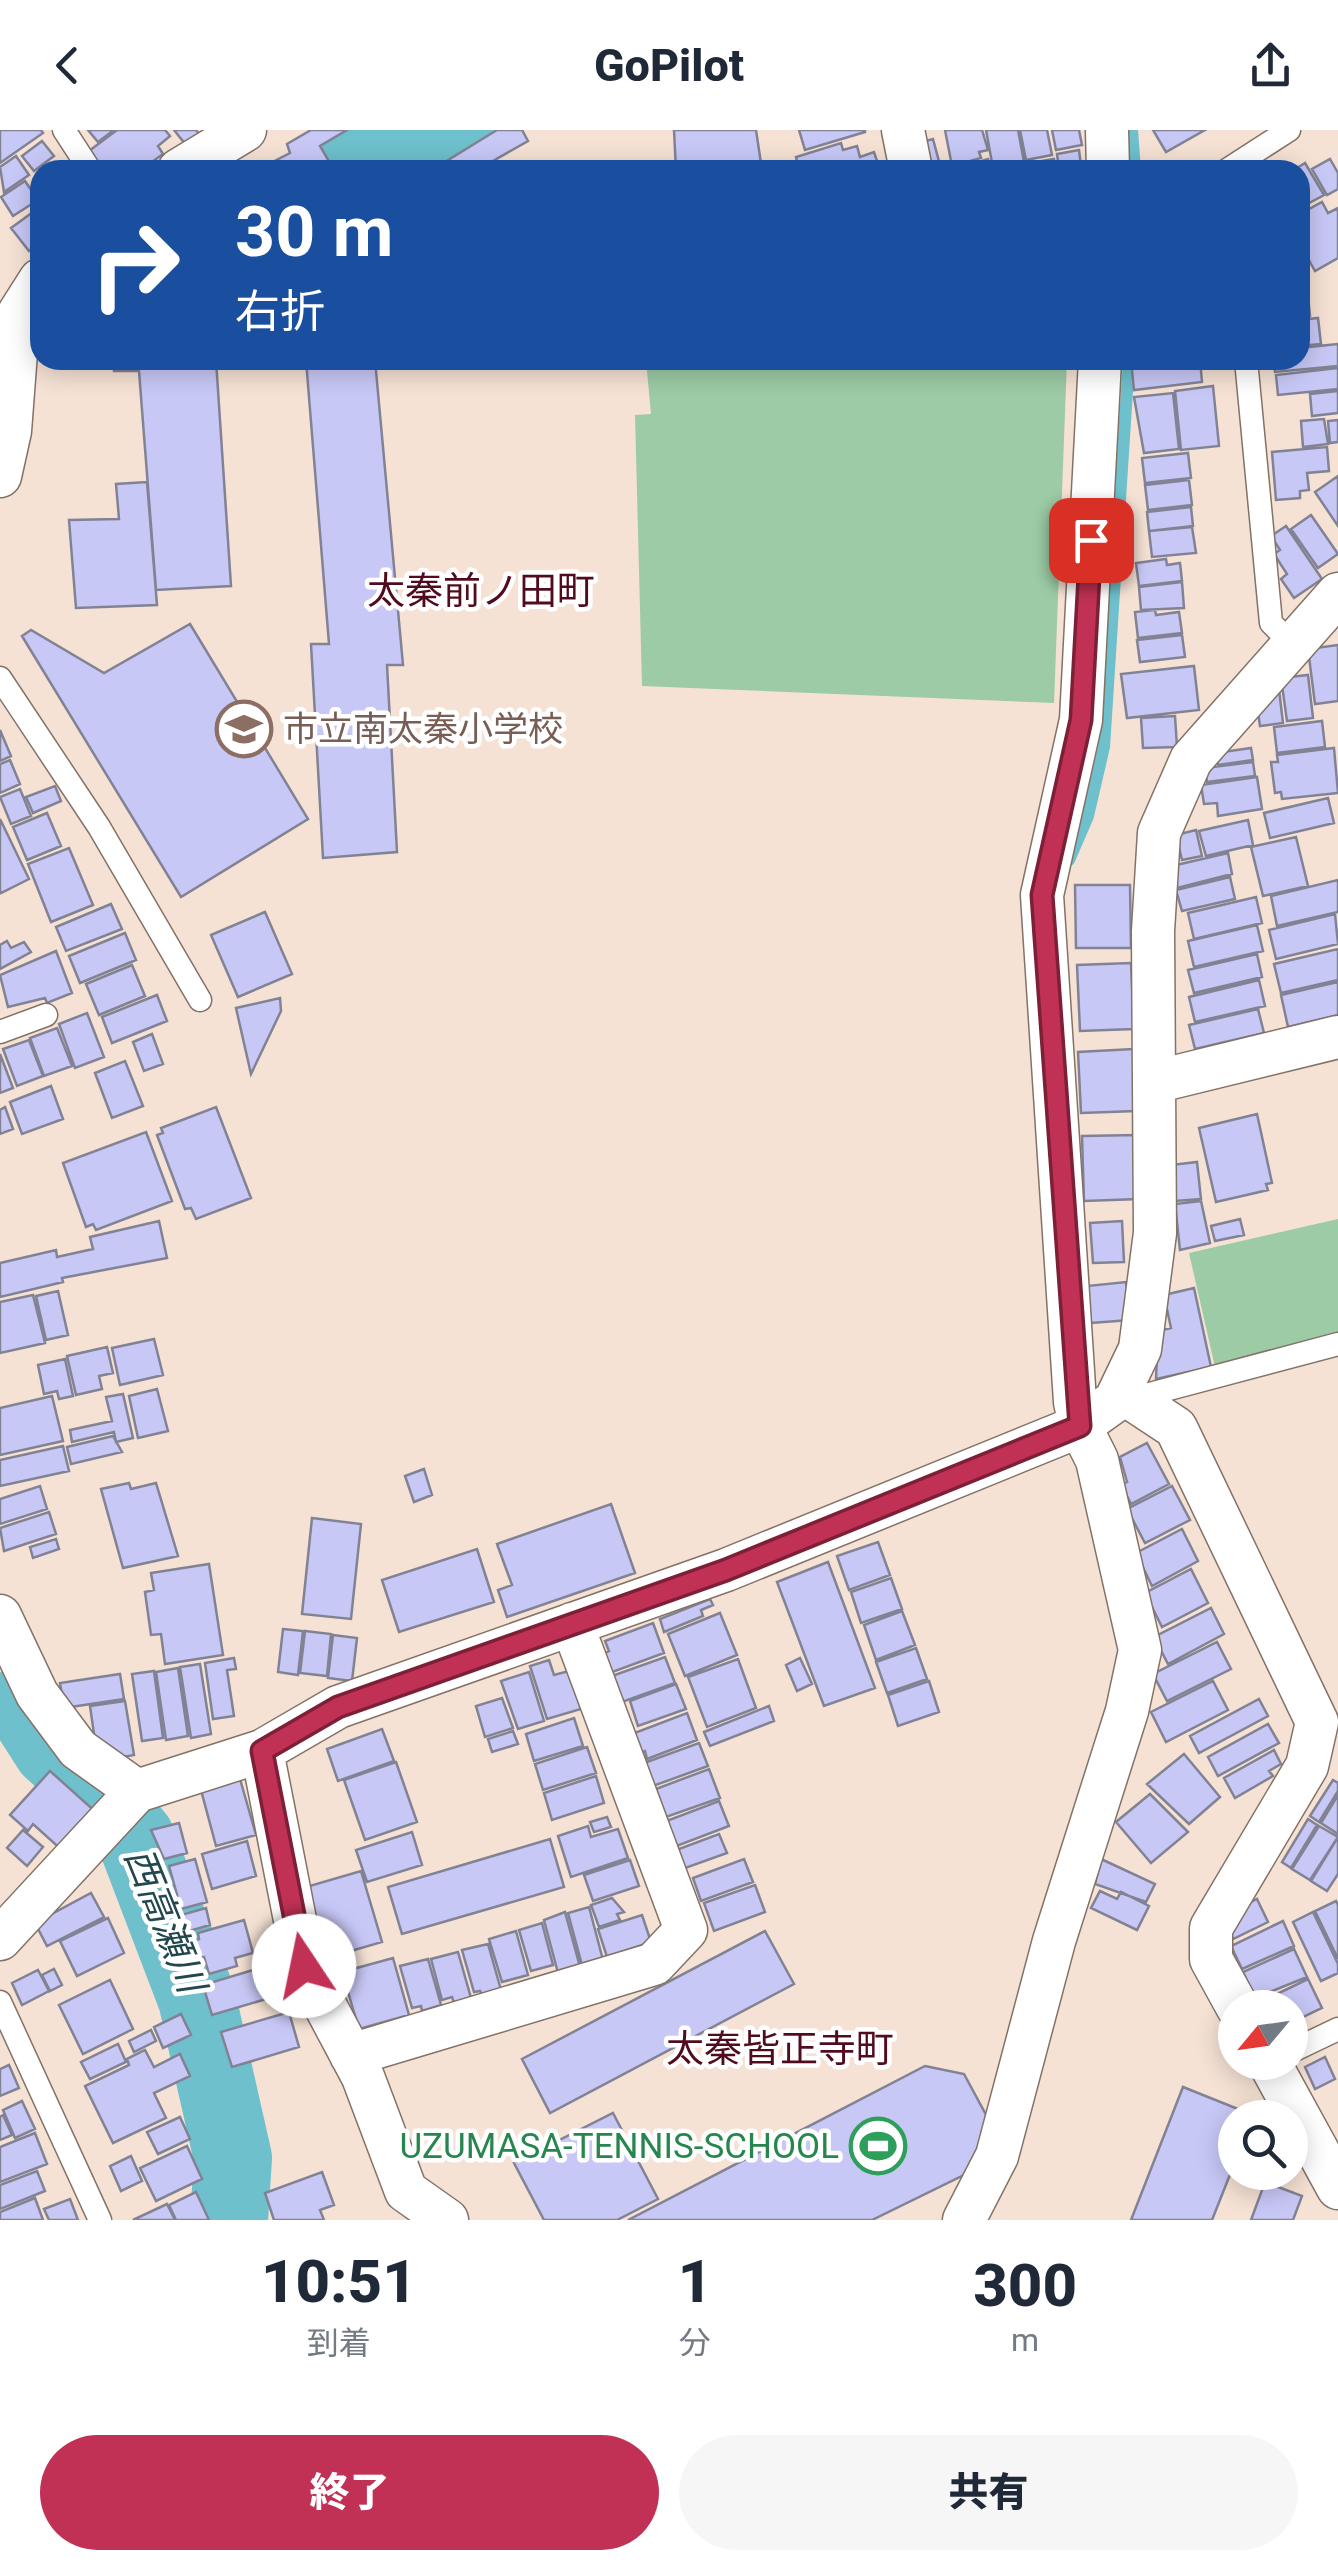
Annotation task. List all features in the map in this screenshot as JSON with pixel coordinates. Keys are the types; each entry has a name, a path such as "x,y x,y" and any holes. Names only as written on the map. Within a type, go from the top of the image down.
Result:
{"street":[{"path":"196,160 245,130"},
{"path":"903,130 908,160"},
{"path":"1107,130 1108,160"},
{"path":"0,476 10,432 19,313 30,296"},
{"path":"964,2220 997,2156 1054,1941 1127,1711 1140,1650 1098,1460 1080,1426 1042,895 1081,720 1099,370"},
{"path":"0,1940 121,1808 262,1751 338,1707 726,1570 1080,1426 1126,1395 1140,1349 1155,1233 1153,931 1159,833 1191,760 1338,594"},
{"path":"1154,1082 1338,1037"},
{"path":"1126,1395 1176,1428 1328,1718 1307,1766 1211,1928 1212,1959 1228,1990"},
{"path":"0,1616 37,1694 121,1808"},
{"path":"351,2056 654,1964 686,1930 572,1624"},
{"path":"262,1751 304,1966 351,2056 406,2192 447,2220"},
{"path":"1278,2080 1338,2188"}],"lane":[{"path":"64,130 84,160"},
{"path":"1243,160 1289,130"},
{"path":"1247,370 1271,623 1292,644"},
{"path":"0,678 99,827 200,1000"},
{"path":"0,1032 46,1015"},
{"path":"1126,1395 1338,1344"},
{"path":"0,2002 100,2220"},
{"path":"1308,2043 1338,2029"}],"green space":[{"path":"647,370 1067,370 1054,703 642,686 635,415 651,414"},
{"path":"1338,1219 1338,1333 1215,1367 1189,1253"}],"water":[{"path":"347,130 497,130 448,160 328,160 320,146"}],"building":[{"path":"0,130 41,130 43,133 0,163"},
{"path":"88,130 114,130 98,142"},
{"path":"117,130 165,130 170,136 158,146 163,154 155,160 96,160 89,151"},
{"path":"174,130 196,130 199,134 186,145"},
{"path":"311,130 347,130 320,146 328,160 277,160 290,153 287,144"},
{"path":"497,130 522,130 528,141 495,160 448,160"},
{"path":"674,130 756,130 760,160 676,160"},
{"path":"799,130 865,130 865,132 805,150"},
{"path":"945,130 982,130 988,150 979,152 981,158 951,160"},
{"path":"986,130 1018,130 1024,160 992,160"},
{"path":"1020,130 1047,130 1052,155 1026,160"},
{"path":"1052,130 1079,130 1082,145 1056,150"},
{"path":"1153,130 1205,130 1166,152"},
{"path":"933,139 939,160 926,160 922,142"},
{"path":"42,141 54,156 49,160 30,160 30,166 22,156"},
{"path":"841,143 843,150 857,146 860,157 874,152 877,160 797,160 796,157"},
{"path":"1079,150 1080,160 1058,160 1057,154"},
{"path":"16,156 29,175 4,192 0,167"},
{"path":"1330,159 1338,173 1338,189 1327,195 1312,169"},
{"path":"1310,171 1324,195 1310,203"},
{"path":"25,181 30,188 30,205 13,216 1,197"},
{"path":"1322,202 1328,213 1338,208 1338,258 1315,271 1310,262 1310,209"},
{"path":"30,214 30,250 29,251 11,228"},
{"path":"1318,318 1321,344 1310,345 1310,319"},
{"path":"1338,344 1338,366 1310,369 1310,347"},
{"path":"1338,368 1338,389 1278,395 1276,375"},
{"path":"217,370 231,586 156,590 139,371 114,371"},
{"path":"307,370 376,370 403,665 387,665 397,852 323,858 311,644 329,644"},
{"path":"1132,370 1201,370 1202,382 1134,390"},
{"path":"1213,386 1219,446 1181,450 1175,391"},
{"path":"1338,391 1338,413 1312,416 1310,394"},
{"path":"1173,393 1179,449 1144,453 1134,397"},
{"path":"1324,419 1328,444 1303,447 1301,421"},
{"path":"1338,420 1338,442 1330,443 1328,421"},
{"path":"1327,447 1329,471 1307,473 1309,490 1300,491 1300,498 1276,500 1272,452"},
{"path":"1188,453 1191,478 1145,483 1142,458"},
{"path":"1338,476 1338,526 1315,492"},
{"path":"1189,480 1192,505 1148,510 1145,485"},
{"path":"147,482 157,605 76,608 69,520 119,519 116,484"},
{"path":"1191,507 1193,526 1149,531 1147,512"},
{"path":"1311,515 1338,554 1318,568 1291,529"},
{"path":"1286,526 1322,579 1294,598 1281,579 1287,574 1274,554 1280,550 1271,536"},
{"path":"1192,527 1196,553 1152,557 1149,531"},
{"path":"1166,559 1167,565 1180,563 1182,581 1139,586 1136,563"},
{"path":"1182,582 1184,608 1141,610 1139,587"},
{"path":"1155,610 1156,615 1179,612 1182,633 1138,638 1135,612"},
{"path":"190,624 308,819 181,897 22,636 31,630 104,673"},
{"path":"1182,635 1185,657 1140,662 1137,640"},
{"path":"1338,645 1338,701 1315,704 1308,649"},
{"path":"1194,666 1199,710 1127,718 1121,674"},
{"path":"1308,675 1313,718 1287,721 1281,678"},
{"path":"1278,681 1283,723 1260,726 1256,698"},
{"path":"1175,716 1177,747 1143,748 1141,718"},
{"path":"1322,721 1325,747 1277,753 1274,727"},
{"path":"0,730 11,756 0,761"},
{"path":"1251,748 1253,760 1218,765 1216,753"},
{"path":"1334,748 1338,793 1282,799 1281,792 1275,793 1271,762 1278,762 1277,755"},
{"path":"10,760 20,784 0,793 0,764"},
{"path":"1253,762 1255,776 1207,782 1205,768"},
{"path":"1257,777 1262,809 1218,816 1217,803 1204,804 1201,785"},
{"path":"55,786 61,801 33,813 26,797"},
{"path":"20,789 31,816 11,824 0,797"},
{"path":"1328,798 1334,823 1270,838 1264,813"},
{"path":"47,813 61,846 27,860 13,827"},
{"path":"0,819 29,879 1,893 0,891"},
{"path":"1248,820 1253,845 1206,856 1199,831"},
{"path":"1196,830 1202,856 1182,860 1176,835"},
{"path":"1296,837 1308,886 1263,896 1251,847"},
{"path":"69,848 93,905 51,922 28,864"},
{"path":"1228,853 1232,874 1177,888 1172,866"},
{"path":"1230,877 1235,899 1182,911 1176,890"},
{"path":"1338,880 1338,912 1277,926 1271,896"},
{"path":"1075,885 1130,885 1131,948 1076,948"},
{"path":"1256,897 1262,923 1194,939 1188,913"},
{"path":"111,904 122,929 66,951 56,927"},
{"path":"265,912 292,974 238,997 211,935"},
{"path":"1335,914 1338,944 1276,959 1269,930"},
{"path":"1257,925 1263,951 1194,967 1188,941"},
{"path":"125,933 136,960 80,983 69,956"},
{"path":"7,941 11,948 24,942 31,952 0,969 0,945"},
{"path":"1338,949 1338,980 1281,993 1274,964"},
{"path":"56,951 72,993 47,1003 45,998 8,1007 0,975"},
{"path":"1257,954 1262,977 1194,993 1188,970"},
{"path":"1131,963 1134,1029 1080,1031 1077,965"},
{"path":"132,965 145,996 99,1015 86,984"},
{"path":"1259,980 1265,1006 1195,1022 1189,997"},
{"path":"1338,982 1338,1015 1288,1027 1281,995"},
{"path":"157,995 167,1021 112,1043 102,1017"},
{"path":"280,998 281,1011 251,1074 236,1008"},
{"path":"1258,1009 1264,1033 1195,1049 1189,1025"},
{"path":"87,1013 104,1057 75,1068 59,1024"},
{"path":"57,1028 72,1066 44,1076 30,1038"},
{"path":"152,1034 163,1064 144,1071 133,1042"},
{"path":"29,1040 43,1076 17,1086 3,1049"},
{"path":"1133,1049 1136,1111 1081,1113 1078,1052"},
{"path":"0,1054 13,1088 0,1093"},
{"path":"125,1061 143,1106 112,1118 95,1073"},
{"path":"51,1086 63,1119 22,1134 10,1102"},
{"path":"5,1107 13,1129 0,1134 0,1110"},
{"path":"216,1107 251,1198 196,1219 191,1208 185,1209 157,1135 163,1133 161,1128"},
{"path":"1257,1114 1272,1183 1266,1184 1268,1190 1216,1202 1199,1128"},
{"path":"146,1132 172,1201 96,1230 93,1224 86,1227 63,1163"},
{"path":"1137,1135 1139,1199 1084,1201 1082,1136"},
{"path":"1197,1162 1201,1199 1175,1201 1171,1165"},
{"path":"1201,1201 1210,1243 1180,1250 1175,1204"},
{"path":"1240,1219 1244,1235 1215,1241 1211,1226"},
{"path":"159,1221 167,1258 62,1278 63,1282 0,1297 0,1263 56,1250 57,1257 93,1249 90,1237"},
{"path":"1122,1221 1124,1262 1093,1263 1090,1223"},
{"path":"1126,1282 1130,1320 1091,1323 1087,1286"},
{"path":"1194,1288 1211,1367 1156,1379 1158,1331 1171,1328 1164,1295"},
{"path":"58,1291 68,1335 46,1340 36,1296"},
{"path":"33,1295 45,1343 0,1353 0,1302"},
{"path":"154,1339 163,1375 120,1385 112,1348"},
{"path":"107,1347 113,1373 99,1376 102,1389 76,1395 67,1356"},
{"path":"65,1359 73,1396 59,1399 57,1391 44,1394 38,1365"},
{"path":"157,1389 168,1431 138,1438 129,1396"},
{"path":"123,1394 133,1438 116,1442 114,1432 72,1442 70,1430 112,1421 106,1397"},
{"path":"52,1396 63,1441 0,1455 0,1408"},
{"path":"113,1436 122,1452 71,1464 67,1447"},
{"path":"1147,1443 1169,1484 1131,1504 1121,1484 1127,1482 1120,1457"},
{"path":"63,1446 69,1471 0,1486 0,1460"},
{"path":"424,1469 432,1495 414,1502 405,1476"},
{"path":"129,1483 131,1489 156,1483 178,1556 123,1568 101,1489"},
{"path":"40,1486 47,1509 0,1524 0,1499"},
{"path":"1172,1486 1190,1520 1145,1543 1127,1509"},
{"path":"611,1504 635,1573 507,1617 498,1590 512,1585 497,1544"},
{"path":"49,1512 56,1534 4,1551 0,1528"},
{"path":"312,1518 361,1524 351,1619 302,1614"},
{"path":"1182,1529 1198,1561 1152,1586 1136,1553"},
{"path":"56,1539 59,1549 33,1558 30,1547"},
{"path":"878,1542 890,1575 849,1590 837,1556"},
{"path":"477,1549 494,1602 399,1632 382,1580"},
{"path":"828,1562 875,1688 824,1706 777,1582"},
{"path":"209,1564 223,1655 165,1664 161,1634 151,1635 145,1592 154,1590 151,1573"},
{"path":"1191,1569 1208,1603 1162,1627 1145,1593"},
{"path":"891,1578 902,1609 861,1623 851,1592"},
{"path":"710,1599 713,1605 701,1610 703,1616 664,1632 660,1619"},
{"path":"1211,1608 1224,1634 1168,1664 1154,1637"},
{"path":"902,1611 915,1645 876,1660 864,1625"},
{"path":"720,1613 737,1655 685,1676 668,1634"},
{"path":"653,1623 664,1653 607,1674 600,1655 609,1651 605,1641"},
{"path":"283,1629 303,1631 298,1675 278,1672"},
{"path":"305,1631 331,1634 327,1676 300,1673"},
{"path":"333,1635 357,1638 352,1681 328,1678"},
{"path":"1217,1642 1231,1669 1167,1701 1153,1674"},
{"path":"916,1648 927,1679 887,1693 876,1662"},
{"path":"665,1657 675,1683 622,1702 612,1676"},
{"path":"234,1658 236,1669 227,1670 234,1716 213,1719 205,1663"},
{"path":"800,1658 812,1684 797,1691 786,1665"},
{"path":"738,1659 756,1708 707,1727 688,1677"},
{"path":"549,1660 554,1675 569,1671 581,1709 547,1719 530,1666"},
{"path":"200,1664 211,1734 191,1738 180,1667"},
{"path":"178,1668 188,1736 166,1740 156,1672"},
{"path":"154,1671 163,1738 142,1741 132,1674"},
{"path":"529,1672 544,1721 518,1729 501,1681"},
{"path":"120,1674 124,1699 64,1708 60,1683"},
{"path":"929,1681 939,1712 898,1726 888,1695"},
{"path":"1213,1681 1228,1710 1166,1742 1151,1712"},
{"path":"676,1684 686,1709 638,1726 630,1701"},
{"path":"502,1698 513,1728 485,1737 476,1706"},
{"path":"1259,1699 1268,1716 1199,1753 1190,1736"},
{"path":"125,1701 134,1755 123,1757 95,1741 90,1706"},
{"path":"769,1706 774,1721 710,1746 704,1732"},
{"path":"687,1713 697,1740 647,1759 645,1751 639,1754 632,1734"},
{"path":"574,1718 583,1746 534,1761 526,1734"},
{"path":"1268,1724 1279,1743 1218,1776 1208,1757"},
{"path":"382,1729 394,1761 338,1781 327,1749"},
{"path":"513,1731 518,1744 492,1752 488,1739"},
{"path":"699,1743 708,1766 653,1786 644,1763"},
{"path":"587,1747 596,1773 543,1790 535,1764"},
{"path":"1274,1750 1281,1764 1269,1771 1273,1776 1235,1798 1224,1778"},
{"path":"1184,1754 1220,1797 1189,1824 1147,1784"},
{"path":"396,1762 417,1822 365,1840 344,1780"},
{"path":"709,1769 720,1798 666,1817 656,1789"},
{"path":"50,1771 98,1814 64,1852 33,1824 28,1831 10,1815"},
{"path":"596,1776 604,1803 552,1820 544,1793"},
{"path":"240,1779 256,1835 216,1846 201,1790"},
{"path":"1333,1780 1338,1783 1338,1791 1319,1822 1310,1816"},
{"path":"1150,1794 1188,1832 1151,1863 1116,1822"},
{"path":"1338,1795 1338,1834 1321,1823"},
{"path":"719,1801 729,1826 674,1847 664,1822"},
{"path":"607,1817 611,1827 594,1832 590,1822"},
{"path":"1308,1819 1317,1825 1291,1868 1282,1862"},
{"path":"179,1823 187,1853 164,1859 151,1830"},
{"path":"588,1826 591,1837 618,1829 628,1858 571,1877 558,1836"},
{"path":"1319,1826 1338,1837 1310,1880 1292,1869"},
{"path":"23,1830 43,1847 27,1866 7,1848"},
{"path":"412,1832 422,1865 367,1882 356,1850"},
{"path":"719,1834 727,1853 677,1871 671,1852"},
{"path":"1338,1837 1338,1874 1327,1891 1311,1881"},
{"path":"550,1839 564,1887 402,1934 388,1887"},
{"path":"247,1841 256,1876 212,1889 202,1854"},
{"path":"195,1859 207,1902 181,1909 169,1866"},
{"path":"744,1859 753,1882 701,1901 693,1878"},
{"path":"1101,1859 1155,1884 1146,1902 1095,1884"},
{"path":"630,1860 639,1886 593,1901 584,1875"},
{"path":"361,1871 382,1942 327,1958 306,1887"},
{"path":"755,1885 765,1912 714,1931 704,1903"},
{"path":"1100,1891 1117,1899 1121,1892 1149,1906 1137,1930 1091,1908"},
{"path":"91,1893 104,1917 47,1946 35,1923"},
{"path":"612,1898 624,1912 617,1914 620,1920 599,1927 591,1905"},
{"path":"1257,1899 1268,1922 1233,1939 1222,1916"},
{"path":"1336,1901 1338,1905 1338,1959 1315,1911"},
{"path":"589,1907 603,1960 582,1965 568,1913"},
{"path":"206,1908 210,1925 186,1932 181,1915"},
{"path":"565,1912 580,1967 558,1973 544,1920"},
{"path":"1313,1912 1338,1964 1338,1973 1321,1981 1293,1922"},
{"path":"642,1915 651,1942 607,1957 598,1929"},
{"path":"108,1918 124,1953 77,1976 60,1941"},
{"path":"244,1920 253,1953 235,1958 237,1966 209,1974 204,1957 197,1959 192,1941 199,1939 198,1933"},
{"path":"1283,1921 1294,1946 1242,1969 1231,1946"},
{"path":"542,1923 553,1965 531,1971 519,1930"},
{"path":"516,1931 528,1975 502,1982 489,1939"},
{"path":"765,1931 794,1984 550,2113 522,2059"},
{"path":"488,1944 501,1990 482,1995 480,1991 474,1992 462,1950"},
{"path":"1294,1949 1307,1977 1275,1990 1251,1990 1243,1972"},
{"path":"458,1952 471,1998 454,2003 452,1997 442,2000 431,1959"},
{"path":"393,1958 409,2015 359,2029 348,1992 340,1994 335,1974"},
{"path":"428,1959 441,2005 422,2011 421,2006 412,2008 400,1966"},
{"path":"263,1967 273,1997 212,2015 203,1985"},
{"path":"54,1969 62,1985 50,1991 42,1975"},
{"path":"38,1970 49,1991 22,2005 12,1983"},
{"path":"1308,1979 1322,2008 1308,2015 1308,1990 1285,1990"},
{"path":"110,1980 133,2029 83,2054 59,2005"},
{"path":"289,2012 299,2047 232,2067 221,2032"},
{"path":"181,2014 191,2035 163,2048 154,2027"},
{"path":"151,2030 156,2041 134,2052 129,2041"},
{"path":"118,2044 126,2062 90,2079 81,2062"},
{"path":"145,2050 154,2067 180,2054 190,2076 154,2093 166,2118 113,2143 85,2086 129,2065 127,2059"},
{"path":"1325,2057 1335,2079 1315,2089 1308,2066"},
{"path":"9,2065 19,2088 0,2096 0,2069"},
{"name":"UZUMASA-TENNIS-SCHOOL","path":"925,2066 964,2074 992,2126 980,2167 872,2220 628,2220"},
{"path":"1183,2087 1218,2101 1218,2190 1224,2190 1212,2220 1131,2220"},
{"path":"22,2101 35,2129 15,2138 3,2110"},
{"path":"613,2113 658,2199 617,2220 544,2220 514,2163"},
{"path":"3,2115 12,2135 0,2140 0,2117"},
{"path":"180,2117 190,2139 158,2154 147,2132"},
{"path":"35,2133 47,2164 0,2182 0,2147"},
{"path":"187,2146 202,2179 156,2201 140,2168"},
{"path":"131,2156 142,2181 121,2191 110,2166"},
{"path":"37,2171 45,2191 0,2209 0,2185"},
{"path":"322,2172 334,2205 320,2210 324,2220 274,2220 265,2193"},
{"path":"1262,2190 1286,2190 1302,2196 1293,2220 1251,2220"},
{"path":"196,2192 209,2220 176,2220 169,2205"},
{"path":"35,2198 43,2220 0,2220 0,2212"},
{"path":"70,2199 78,2220 49,2220 44,2209"},
{"path":"167,2204 175,2220 133,2220"}],"waterway":[{"path":"1132,130 1134,160"},
{"path":"1069,860 1088,816 1104,747 1128,370"},
{"name":"西高瀬川","path":"23,1704 52,1749 92,1785 136,1839 197,1999 233,2158 229,2220"}],"place":[{"name":"市立南太秦小学校","path":"244,729"},
{"name":"UZUMASA-TENNIS-SCHOOL","path":"878,2146"}],"district":[{"name":"太秦前ノ田町","path":"481,591"},
{"name":"太秦皆正寺町","path":"780,2049"}],"route":[{"path":"304,1966 262,1751 338,1707 726,1570 1080,1426 1075,1402 1042,895 1081,720 1091,540"}]}
